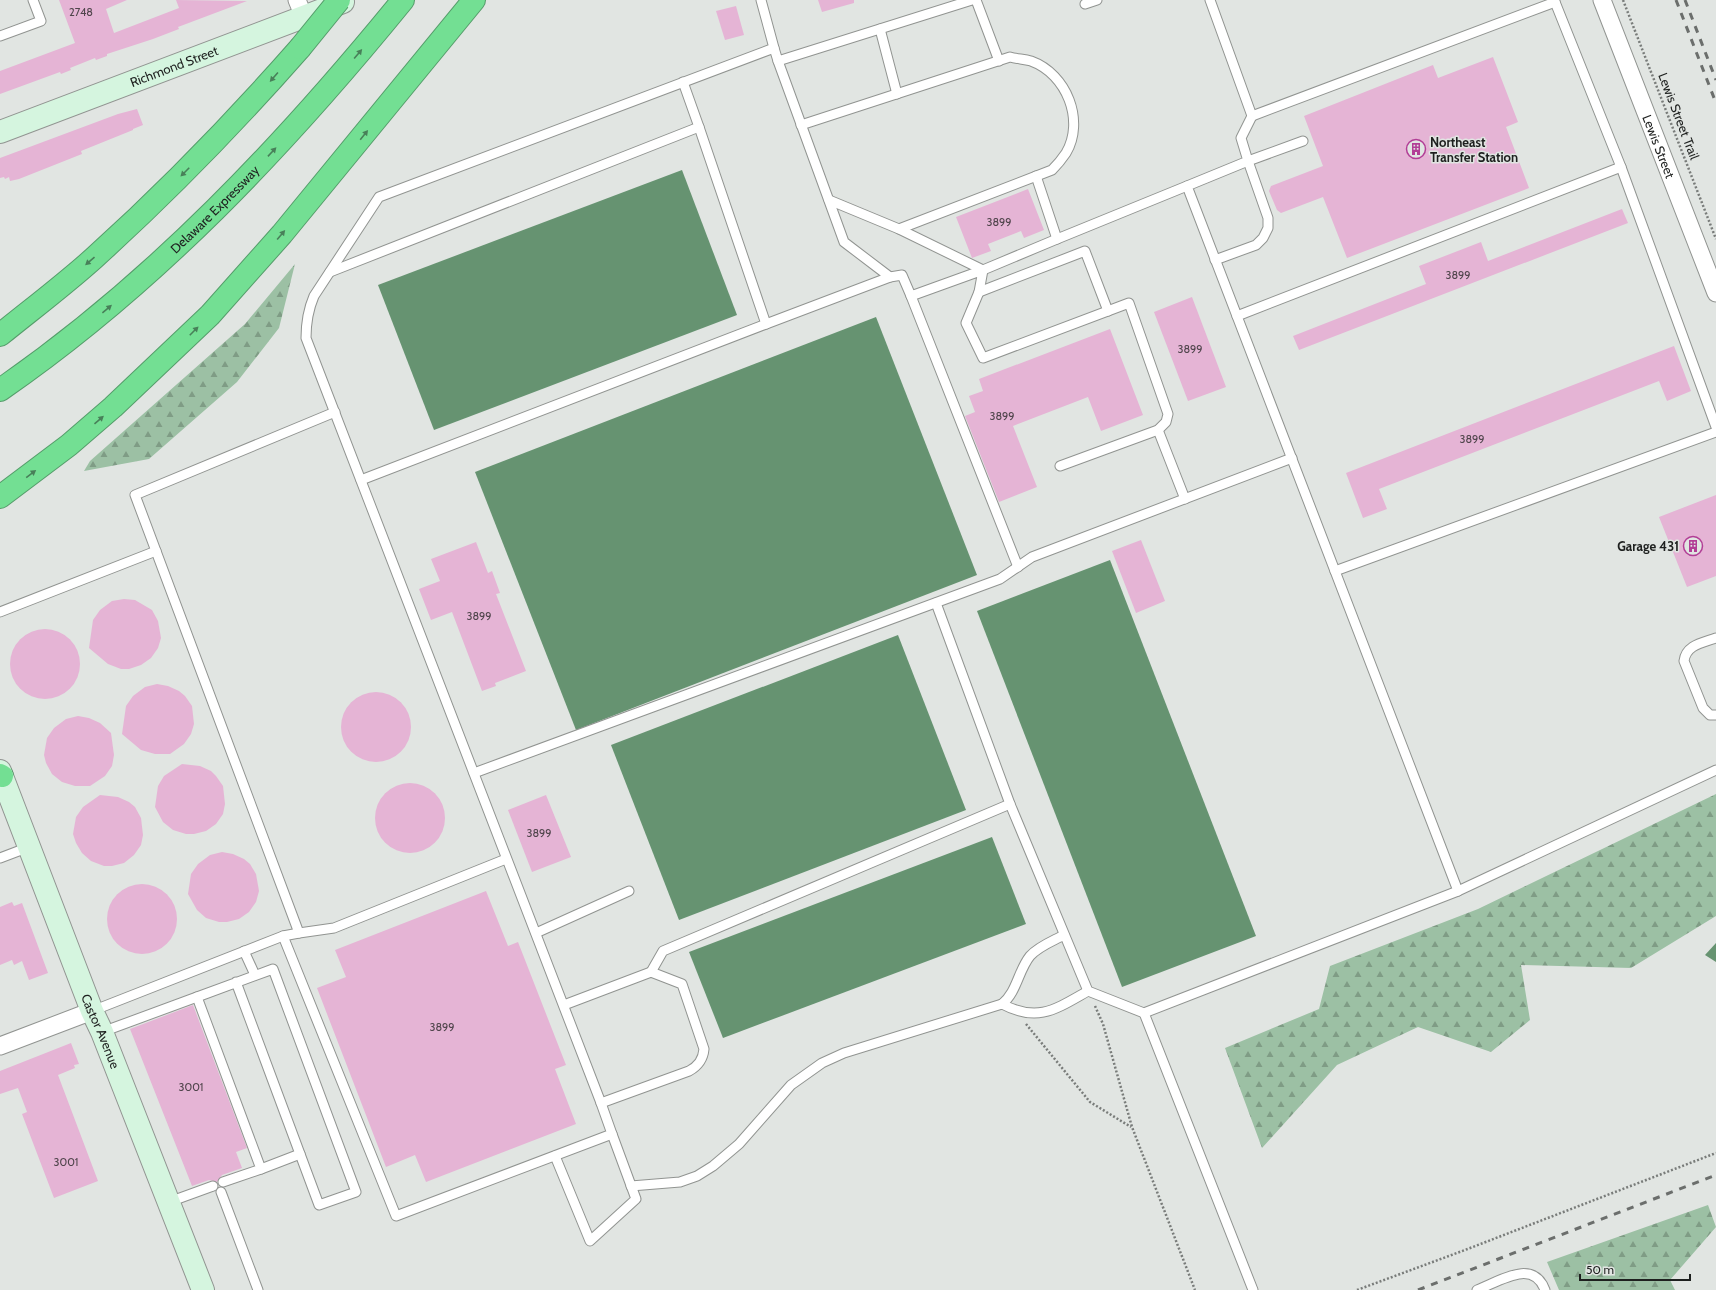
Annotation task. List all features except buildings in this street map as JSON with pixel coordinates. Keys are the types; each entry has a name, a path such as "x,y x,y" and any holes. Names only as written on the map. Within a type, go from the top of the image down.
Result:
{"highway":[{"path":"0,334 93,258 165,192 248,107 340,0"},
{"path":"0,497 69,445 144,379 210,315 244,279 474,0"},
{"name":"Delaware Expressway","path":"0,390 78,334 160,263 236,189 310,111 399,5"},
{"path":"0,405 78,334"}],"street":[{"name":"Richmond Street","path":"0,132 300,8 349,0"},
{"name":"Lewis Street","path":"1602,0 1716,292"},
{"name":"Castor Avenue","path":"1,774 92,1011 102,1032 202,1290"},
{"path":"0,1046 92,1011"}],"lane":[{"path":"0,36 41,21 33,0"},
{"path":"761,0 778,61 844,242 890,277"},
{"path":"778,61 972,0"},
{"path":"976,0 998,61"},
{"path":"1085,4 1097,0"},
{"path":"1210,0 1252,116"},
{"path":"1215,260 1256,245 1263,238 1268,228 1268,218 1241,138 1252,116 1555,1 1621,167 1716,426"},
{"path":"880,29 897,94"},
{"path":"555,1156 590,1241 636,1199 602,1103 506,859 474,772 306,338 308,309 314,296 379,197 774,48"},
{"path":"801,125 1010,57 1031,62 1051,73 1065,89 1073,110 1073,132 1066,153 1052,170 899,228"},
{"path":"683,82 766,324"},
{"path":"330,272 699,127"},
{"path":"912,296 983,270 1248,161 1303,141"},
{"path":"1237,316 1621,167"},
{"path":"1036,176 1057,239"},
{"path":"1187,186 1458,891"},
{"path":"829,200 899,228 983,270"},
{"path":"979,292 1085,251 1108,311"},
{"path":"983,270 979,292 966,323 984,358 1129,303 1168,414 1166,422 1158,430 1060,466"},
{"path":"361,480 890,277 902,275 912,296 1018,567"},
{"path":"299,933 135,495 335,412"},
{"path":"1158,430 1185,499"},
{"path":"1335,571 1716,432"},
{"path":"474,772 1000,579 1032,557 1292,458"},
{"path":"0,612 156,551"},
{"path":"936,603 1010,804 1088,991 1144,1013 1458,891 1716,770"},
{"path":"1716,638 1691,647 1685,654 1684,661 1703,708 1710,715 1716,715"},
{"path":"564,1005 651,972 663,951 1010,804"},
{"path":"0,858 29,847"},
{"path":"92,1011 283,936 334,928 506,859"},
{"path":"536,932 629,892"},
{"path":"631,1186 680,1182 697,1176 713,1166 739,1144 791,1085 822,1063 844,1053 1002,1004 1008,1000 1024,966 1031,956 1039,949 1064,935"},
{"path":"283,936 396,1216 612,1134"},
{"path":"244,951 255,975"},
{"path":"102,1032 197,997 236,982 255,975 273,969 356,1192 319,1205 236,982"},
{"path":"602,1103 689,1071 695,1068 703,1056 704,1049 682,984 651,972"},
{"path":"1002,1004 1013,1010 1042,1014 1054,1010 1088,991"},
{"path":"197,997 261,1169"},
{"path":"1144,1013 1253,1290"},
{"path":"223,1182 300,1154"},
{"path":"169,1202 213,1186"},
{"path":"221,1192 258,1290"},
{"path":"1477,1290 1523,1273 1536,1276 1542,1281 1545,1290"}],"path":[{"name":"Lewis Street Trail","path":"1623,0 1716,239"},
{"path":"1088,991 1103,1024 1132,1127 1195,1290"},
{"path":"1013,1010 1034,1032 1090,1102 1132,1127"},
{"path":"1357,1290 1472,1248 1716,1153"}],"green space":[{"path":"295,264 279,328 237,382 149,459 84,471 90,461 245,324"},
{"path":"1716,794 1716,916 1631,968 1521,965 1530,1020 1491,1052 1418,1027 1337,1065 1262,1148 1225,1048 1319,1009 1330,966 1478,909"},
{"path":"1708,1205 1716,1227 1670,1280 1675,1290 1559,1290 1547,1262"}],"shaded area":[{"path":"682,170 737,315 434,430 378,285"},
{"path":"876,317 977,575 576,730 475,472"},
{"path":"1110,560 1256,936 1122,987 977,611"},
{"path":"898,635 966,810 679,920 611,745"},
{"path":"992,837 1026,924 723,1038 689,952"},
{"path":"1716,943 1716,962 1705,955"}],"railway":[{"path":"1676,0 1716,103"},
{"path":"1685,0 1716,80"},
{"path":"1418,1290 1716,1175"}],"place":[{"name":"Northeast Transfer Station","path":"1416,149"},
{"name":"Garage 431","path":"1693,546"}]}
